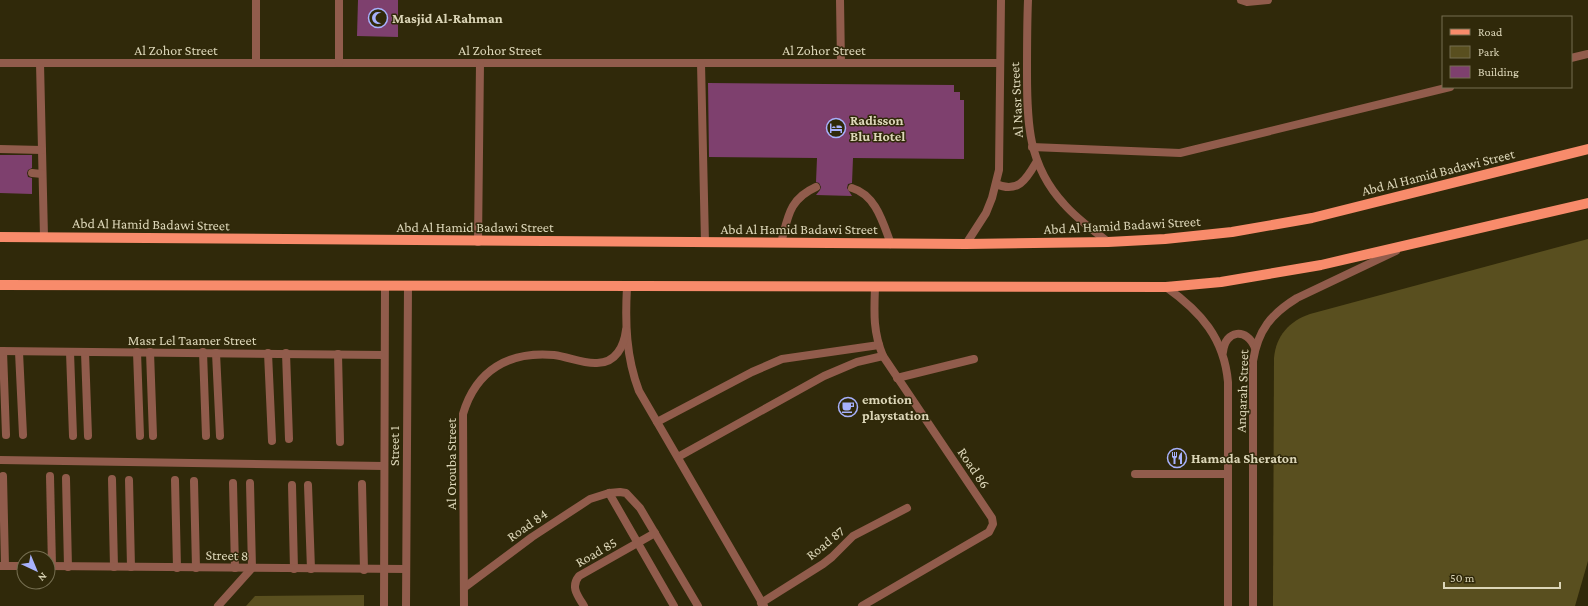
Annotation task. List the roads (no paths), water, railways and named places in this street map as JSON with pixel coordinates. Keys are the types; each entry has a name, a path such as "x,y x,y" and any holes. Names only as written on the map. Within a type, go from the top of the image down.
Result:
{"main road":[{"name":"Abd Al Hamid Badawi Street","path":"0,237 478,242 891,244 1108,242 1165,239 1232,232 1312,218 1588,149"},
{"path":"0,284 1166,287 1221,282 1320,265 1588,203"}],"street":[{"path":"256,0 256,63"},
{"path":"339,0 339,63"},
{"path":"840,0 841,63"},
{"name":"Al Nasr Street","path":"966,244 986,213 996,184 1000,157 1001,0"},
{"name":"Al Nasr Street","path":"1028,0 1027,112 1032,147 1044,176 1064,204 1076,216 1108,242"},
{"path":"1241,0 1247,2 1268,0"},
{"path":"1572,58 1588,54"},
{"name":"Al Zohor Street","path":"0,63 1000,63"},
{"path":"40,63 44,237"},
{"path":"478,242 480,63"},
{"path":"701,63 705,243"},
{"path":"1032,147 1180,153 1446,88"},
{"path":"0,149 42,150"},
{"path":"996,184 1002,187 1009,187 1022,183 1027,178 1037,161"},
{"path":"32,173 42,174"},
{"path":"781,243 791,208 797,199 816,187"},
{"path":"852,188 860,190 874,206 880,216 891,244"},
{"name":"Anqarah Street","path":"1253,606 1253,361 1255,348 1260,335 1269,320 1282,307 1297,298 1412,243"},
{"name":"Street 1","path":"384,606 385,286"},
{"name":"Street 1","path":"406,606 408,286"},
{"path":"627,286 626,330 628,349 634,377 639,391 762,604"},
{"name":"Road 86","path":"862,606 989,532 993,524 992,518 883,356 878,345 874,320 875,287"},
{"name":"Anqarah Street","path":"1166,287 1191,306 1201,317 1210,329 1223,352 1228,382 1228,606"},
{"name":"Al Orouba Street","path":"464,606 463,414 467,400 474,387 484,376 496,367 509,361 524,357 555,355 598,364 609,360 618,352 624,342 626,330"},
{"path":"1223,352 1224,344 1229,337 1237,334 1245,335 1252,340 1255,348"},
{"path":"657,422 752,372 782,359 878,345"},
{"path":"1,352 6,435"},
{"name":"Masr Lel Taamer Street","path":"1,352 203,352 384,355"},
{"path":"19,352 23,435"},
{"path":"70,352 73,436"},
{"path":"85,352 88,436"},
{"path":"137,352 140,436"},
{"path":"150,352 153,436"},
{"path":"203,352 206,436"},
{"path":"216,353 220,436"},
{"path":"268,353 272,440"},
{"path":"286,353 288,439"},
{"path":"338,354 340,442"},
{"path":"678,457 824,376 857,362 883,356"},
{"path":"897,378 974,359"},
{"path":"0,460 384,466"},
{"path":"1135,474 1228,474"},
{"path":"3,476 2,566 16,566"},
{"path":"50,476 50,550"},
{"path":"66,478 68,566"},
{"path":"112,479 114,567"},
{"path":"129,480 131,567"},
{"path":"175,480 177,568"},
{"path":"194,481 196,568"},
{"path":"233,483 235,568"},
{"path":"218,606 252,568 250,483"},
{"path":"362,484 364,570"},
{"path":"292,485 294,569"},
{"path":"308,485 311,569"},
{"name":"Road 84","path":"465,587 532,537 590,499 609,493 620,492 626,493 640,508 698,606"},
{"path":"609,493 674,606"},
{"name":"Road 87","path":"762,604 823,564 853,536 907,508"},
{"name":"Road 85","path":"584,606 575,587 575,583 579,576 655,533"},
{"name":"Street 8","path":"56,566 406,570"}],"place":[{"name":"Masjid Al-Rahman","path":"378,18"},
{"name":"Radisson Blu Hotel","path":"836,128"},
{"name":"emotion playstation","path":"848,407"},
{"name":"Hamada Sheraton","path":"1177,458"}]}
